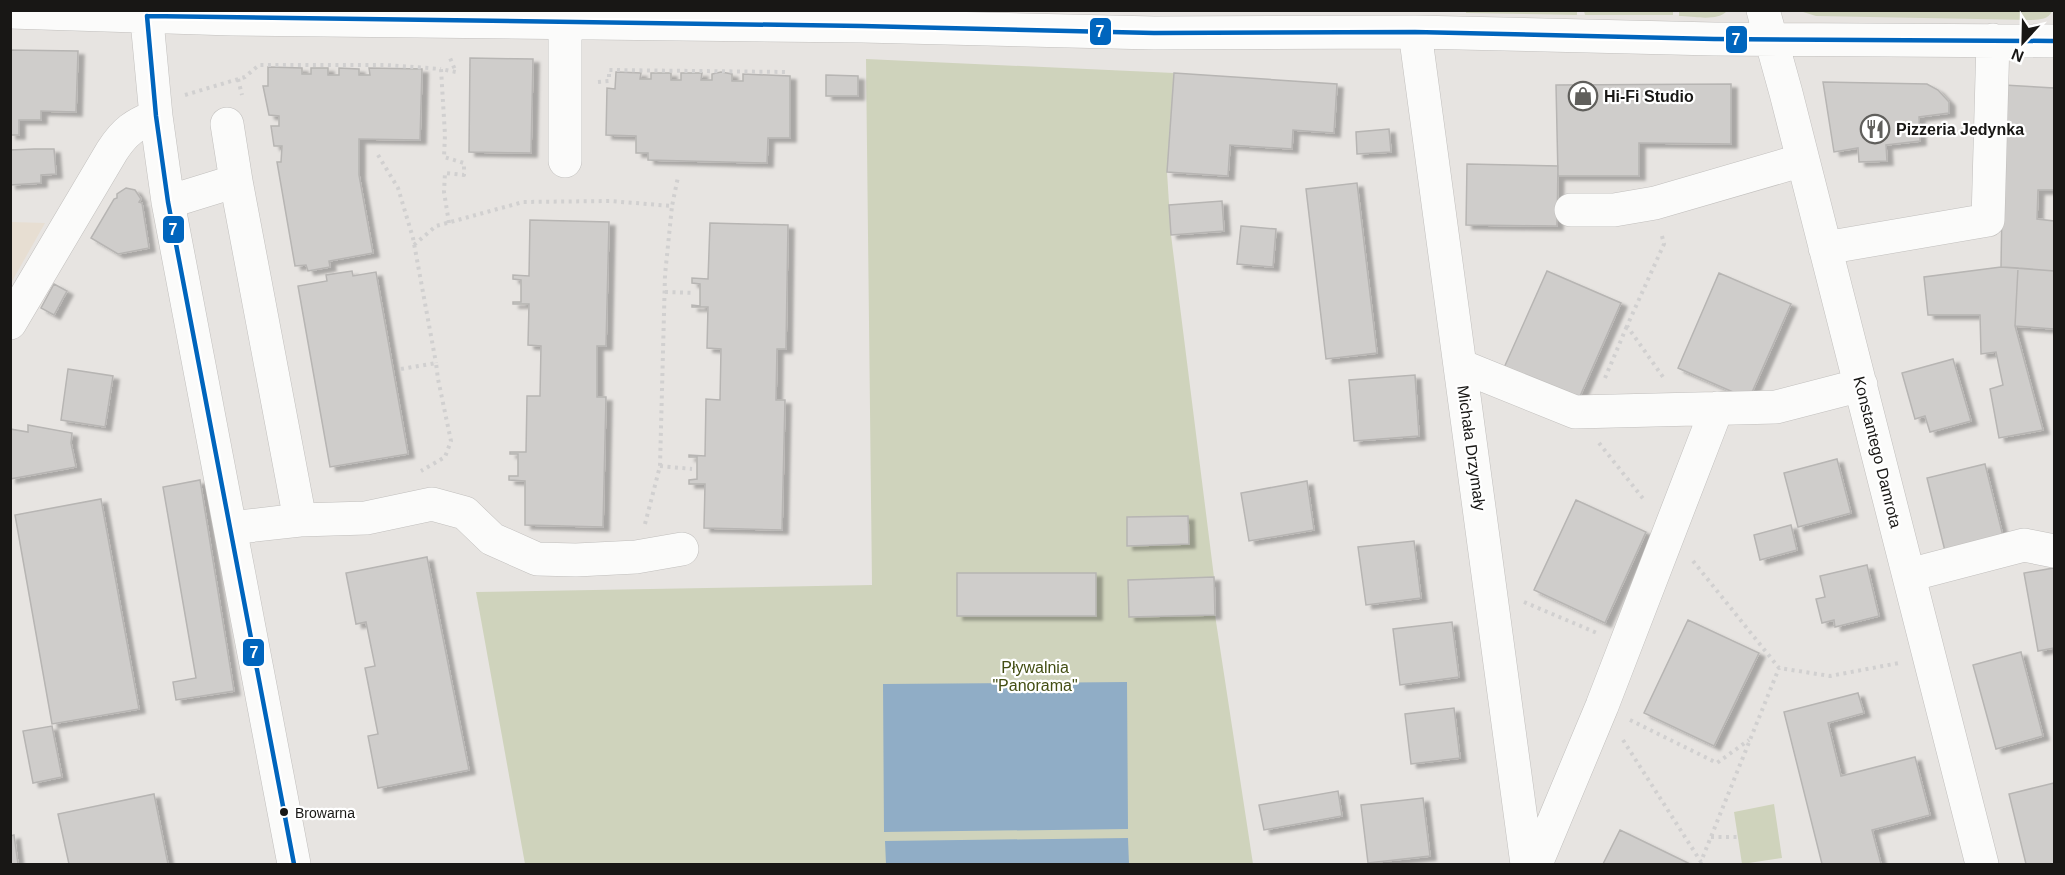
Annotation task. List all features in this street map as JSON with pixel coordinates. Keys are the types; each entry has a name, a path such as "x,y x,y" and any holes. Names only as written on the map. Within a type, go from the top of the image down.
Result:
{"street":[{"path":"10,12 565,23 761,18 873,27 1154,33 1256,21 1415,32 1458,22 1767,25 1993,40 2055,41"},
{"path":"147,14 156,116 168,202 294,864"},
{"path":"565,23 553,112 565,162"},
{"name":"Konstantego Damrota","path":"1767,25 1982,864"},
{"name":"Michała Drzymały","path":"1415,32 1527,864"},
{"path":"1825,248 1988,220 1993,40"},
{"path":"10,323 116,144 134,125 156,116"},
{"path":"227,124 244,194 300,520"},
{"path":"1571,210 1614,210 1655,203 1803,160"},
{"path":"168,202 244,194"},
{"path":"1461,366 1582,412 1776,407 1861,385"},
{"path":"1536,864 1602,706 1669,531 1701,409"},
{"path":"230,528 300,520 366,518 432,504 465,513 492,539 537,559 636,557 682,549"},
{"path":"1909,575 2024,545 2055,551"}],"path":[{"path":"184,95 245,77 259,65 386,65 456,72 450,58"},
{"path":"441,69 444,157 464,163 464,176 445,173 444,192 449,223"},
{"path":"594,82 609,81 609,70 786,72"},
{"path":"378,156 398,188 414,245 451,441 445,457 418,473"},
{"path":"636,557 660,466 665,292 672,206 678,177"},
{"path":"414,245 436,226 523,202 610,201 672,206"},
{"path":"1655,203 1664,244 1627,326 1582,412 1669,531 1779,668 1830,676 1930,658"},
{"path":"665,292 695,293"},
{"path":"1627,326 1701,409"},
{"path":"401,369 436,363"},
{"path":"660,466 692,469"},
{"path":"1491,588 1625,645"},
{"path":"1700,863 1779,668"},
{"path":"1602,706 1718,763 1750,739"},
{"path":"1602,706 1700,863"},
{"path":"1711,837 1738,837"}],"shaded area":[{"path":"10,222 45,223 11,283"}],"green space":[{"path":"1577,10 1577,15 1466,13 1466,11"},
{"path":"1584,10 1673,11 1673,15 1585,15"},
{"path":"1679,10 1727,11 1717,16 1704,18 1679,16"},
{"path":"2052,10 2046,18 2032,20 1816,16 1800,11"},
{"name":"Pływalnia \"Panorama\"","path":"866,59 1174,73 1167,172 1171,235 1214,577 1215,615 1253,864 525,864 476,592 872,585"},
{"path":"1774,804 1782,858 1742,864 1734,812"}],"water":[{"path":"1127,682 1128,829 884,832 883,684"},
{"path":"1128,838 1129,864 886,864 885,841"}],"building":[{"path":"10,50 78,51 76,112 41,111 41,120 19,120 19,135 10,135"},
{"path":"470,58 533,59 531,153 469,152"},
{"path":"268,67 302,68 302,74 311,74 311,68 328,68 328,75 339,75 339,68 359,69 359,75 370,75 369,68 422,69 420,140 359,139 359,175 373,253 329,261 330,267 308,271 306,265 295,266 277,162 281,162 282,146 274,146 271,126 279,126 279,116 269,115 263,86 268,86"},
{"path":"616,72 641,73 640,79 651,79 651,73 671,73 671,80 681,80 681,73 702,73 701,80 712,80 712,74 721,72 732,74 732,81 743,81 743,74 790,76 790,138 768,138 767,163 648,160 648,153 636,153 636,136 606,135 607,88 615,89"},
{"path":"1174,73 1337,84 1334,133 1293,130 1292,149 1230,145 1228,176 1167,172"},
{"path":"826,75 858,76 858,96 826,96"},
{"name":"Pizzeria Jedynka","path":"1823,82 1927,84 1938,90 1949,102 1949,113 1919,117 1920,141 1886,145 1887,161 1859,162 1858,148 1834,152"},
{"path":"1731,84 1731,144 1639,143 1639,176 1558,176 1556,85"},
{"path":"2004,85 2054,88 2054,190 2038,190 2037,219 2054,221 2054,271 2001,267"},
{"path":"1389,129 1391,152 1357,154 1356,132"},
{"path":"54,149 56,174 41,175 41,183 10,185 10,150"},
{"path":"1467,164 1558,166 1557,226 1466,225"},
{"path":"1357,183 1377,353 1326,359 1306,189"},
{"path":"126,188 135,190 141,199 139,202 142,203 149,248 118,254 91,238 114,199 117,198 117,194"},
{"path":"1222,201 1224,231 1171,235 1169,205"},
{"path":"530,220 609,222 606,346 597,346 597,397 606,397 603,527 525,525 525,481 509,480 509,476 518,476 518,454 510,454 510,452 526,452 527,396 540,396 541,346 528,345 529,304 513,304 513,302 521,302 521,280 513,279 513,275 529,276"},
{"path":"710,223 788,225 786,349 777,349 776,400 785,400 782,530 704,528 705,484 689,484 689,480 697,479 697,457 689,457 689,455 705,456 706,399 720,400 721,349 707,348 708,307 692,307 692,305 700,306 700,284 692,283 692,278 708,279"},
{"path":"1241,226 1276,229 1273,267 1237,264"},
{"path":"2001,267 2018,268 2015,326 2043,430 1999,438 1990,389 2003,385 1996,352 1981,354 1980,315 1928,315 1924,277"},
{"path":"2018,268 2054,271 2054,329 2015,326"},
{"path":"352,271 353,276 376,272 408,454 330,467 298,286 327,281 326,275"},
{"path":"1547,271 1621,303 1577,403 1503,370"},
{"path":"1719,273 1791,304 1749,399 1678,368"},
{"path":"54,284 67,291 54,315 41,308"},
{"path":"1953,359 1971,421 1930,432 1925,416 1915,419 1902,373"},
{"path":"68,369 113,376 105,427 61,420"},
{"path":"1415,375 1419,436 1354,441 1349,380"},
{"path":"28,425 72,433 71,443 76,467 10,479 10,429 28,432"},
{"path":"1837,459 1851,513 1798,527 1784,473"},
{"path":"1985,464 2004,540 1946,555 1927,478"},
{"path":"200,480 234,691 176,700 173,682 196,678 163,487"},
{"path":"1307,481 1314,530 1249,541 1241,493"},
{"path":"101,499 139,709 52,724 15,515"},
{"path":"1576,500 1646,532 1605,623 1534,590"},
{"path":"1188,516 1189,544 1127,546 1127,517"},
{"path":"1791,525 1797,550 1760,560 1754,535"},
{"path":"1414,541 1421,598 1366,605 1358,547"},
{"path":"427,557 469,770 378,788 368,736 378,734 365,668 375,666 366,622 356,624 346,573"},
{"path":"1867,565 1879,616 1835,627 1834,620 1822,623 1816,599 1825,597 1820,576"},
{"path":"2054,568 2054,648 2038,651 2024,573"},
{"path":"957,573 1096,573 1096,616 957,616"},
{"path":"1214,577 1215,615 1129,617 1128,580"},
{"path":"1688,620 1759,653 1714,746 1644,713"},
{"path":"1452,622 1459,677 1400,685 1393,629"},
{"path":"2021,652 2043,736 1996,749 1973,665"},
{"path":"1858,693 1864,713 1828,723 1841,776 1915,757 1930,815 1872,830 1881,864 1822,864 1784,712"},
{"path":"1454,708 1460,758 1411,764 1405,714"},
{"path":"52,726 62,777 33,783 23,731"},
{"path":"2054,783 2054,864 2026,864 2009,794"},
{"path":"1338,791 1342,816 1264,830 1259,805"},
{"path":"154,794 168,864 69,864 58,814"},
{"path":"1423,798 1430,856 1368,863 1361,805"},
{"path":"1620,830 1690,864 1603,864"},
{"path":"14,835 18,864 10,864 10,836"}],"transit line":[{"name":"7","path":"147,16 862,26 1154,33 1415,32 1714,39 2054,41"},
{"name":"7","path":"147,16 156,116 168,202 294,864"}],"place":[{"name":"Hi-Fi Studio","path":"1583,96"},
{"name":"Pizzeria Jedynka","path":"1875,129"},
{"name":"Browarna","path":"284,812"}]}
